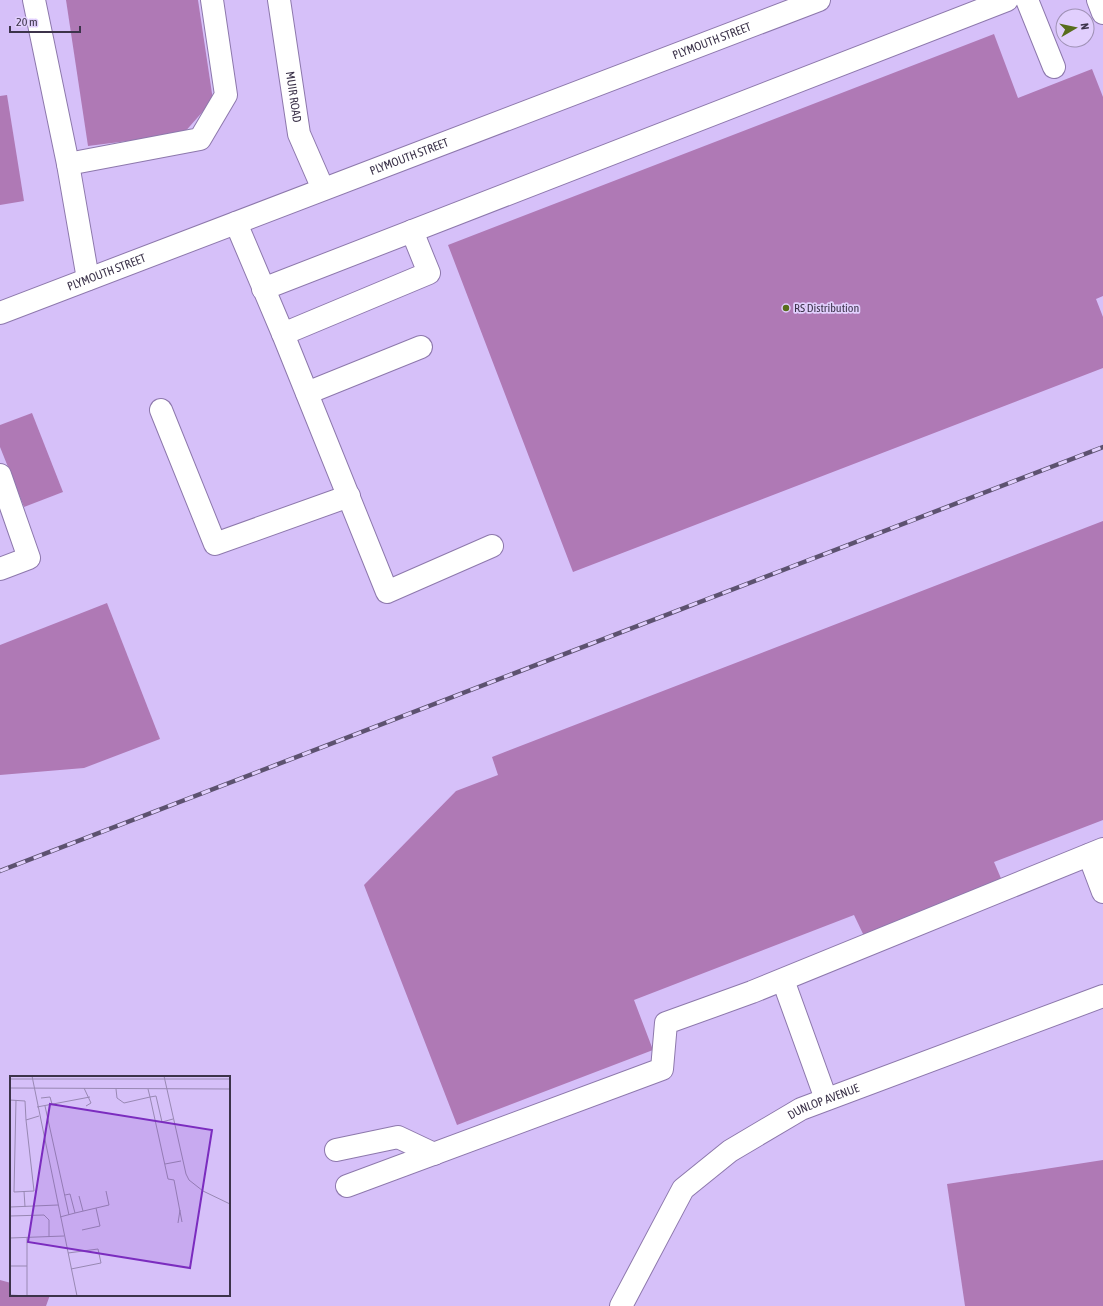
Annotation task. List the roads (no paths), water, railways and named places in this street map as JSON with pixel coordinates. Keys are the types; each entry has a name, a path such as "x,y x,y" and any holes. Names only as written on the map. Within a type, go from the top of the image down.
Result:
{"street":[{"path":"34,0 68,164 88,279"},
{"path":"68,164 200,139 226,95 212,0"},
{"name":"MUIR ROAD","path":"279,0 299,134 323,189"},
{"name":"PLYMOUTH STREET","path":"0,313 819,0"},
{"path":"263,289 1007,0"},
{"path":"1027,0 1054,67"},
{"path":"1098,0 1103,13"},
{"path":"236,223 283,334 387,592 492,546"},
{"path":"283,334 429,273 412,231"},
{"path":"307,393 421,346"},
{"path":"161,410 215,544 349,496"},
{"path":"0,475 29,558 0,569"},
{"path":"347,1186 662,1069 666,1023 783,980 1096,852 1103,892"},
{"path":"783,980 826,1099"},
{"name":"DUNLOP AVENUE","path":"621,1306 683,1189 730,1151 801,1109 1103,996"},
{"path":"336,1150 398,1137 434,1154"}],"railway":[{"path":"0,871 1103,447"}],"place":[{"name":"RS Distribution","path":"786,308"}]}
